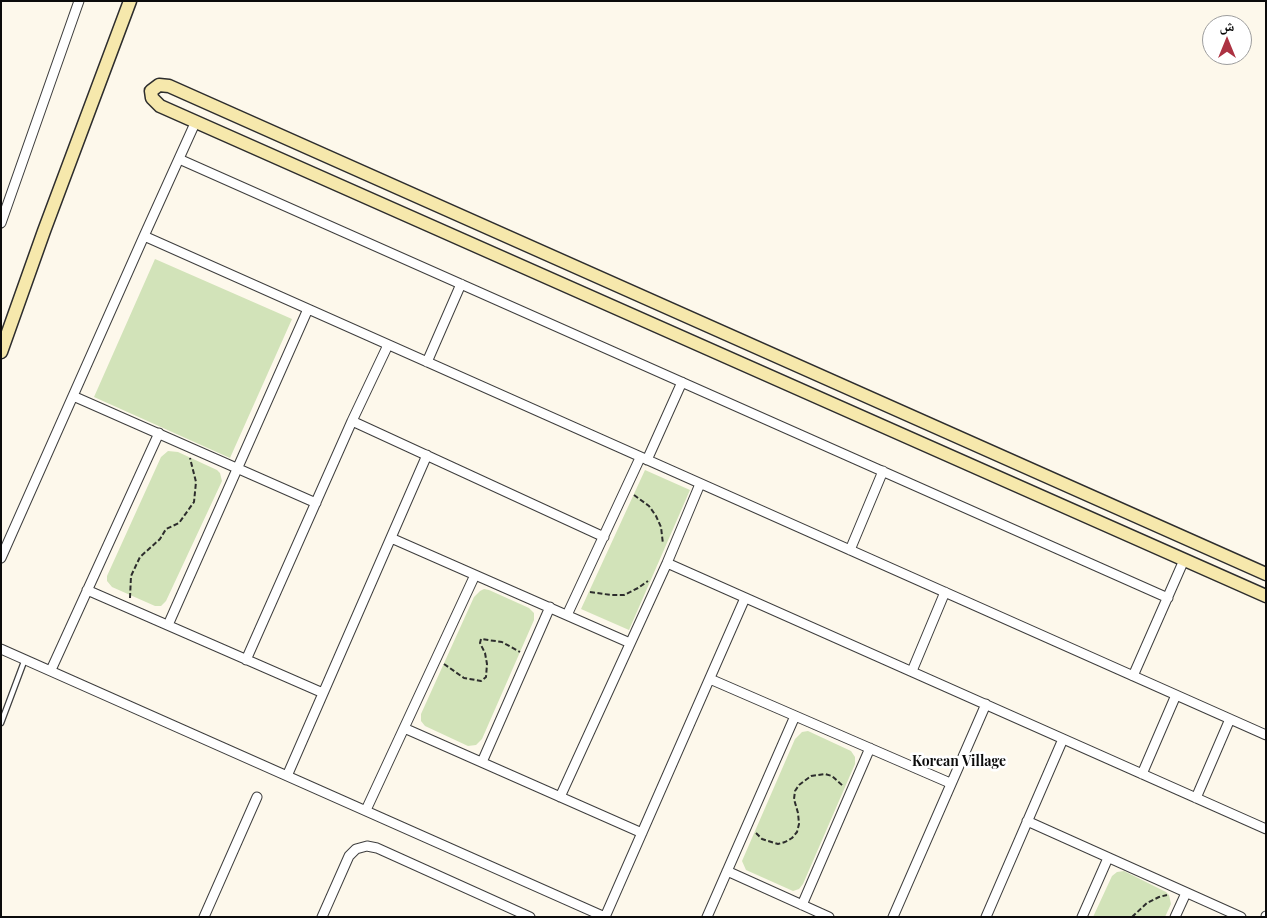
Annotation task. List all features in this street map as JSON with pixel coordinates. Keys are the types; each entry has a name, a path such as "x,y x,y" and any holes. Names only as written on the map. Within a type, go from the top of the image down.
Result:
{"street":[{"path":"1,223 79,1"},
{"path":"1,352 130,1"},
{"path":"1266,574 169,86 159,85 151,91 152,98 156,104 1266,596"},
{"path":"1,558 196,121"},
{"path":"179,158 1168,598"},
{"path":"144,236 1266,735"},
{"path":"427,362 461,284"},
{"path":"168,625 308,309"},
{"path":"246,660 352,420 388,345"},
{"path":"567,615 625,491 682,382"},
{"path":"73,396 316,503"},
{"path":"352,420 604,537"},
{"path":"51,670 159,433"},
{"path":"287,776 427,455"},
{"path":"993,474 1001,457"},
{"path":"850,550 883,471"},
{"path":"560,797 665,567 700,484"},
{"path":"391,538 630,643"},
{"path":"1133,676 1184,560"},
{"path":"665,567 745,598 1266,828"},
{"path":"366,810 475,575"},
{"path":"87,590 323,693"},
{"path":"912,672 945,592"},
{"path":"1,649 605,917 745,598"},
{"path":"482,762 550,607"},
{"path":"710,679 950,783"},
{"path":"1142,774 1176,695"},
{"path":"893,917 986,704"},
{"path":"707,917 795,716"},
{"path":"1196,798 1230,719"},
{"path":"404,728 642,833"},
{"path":"986,917 1063,738"},
{"path":"802,905 870,748"},
{"path":"204,917 257,797"},
{"path":"1027,821 1185,894 1241,917"},
{"path":"322,917 349,856 356,849 367,846 377,848 530,917"},
{"path":"1082,917 1108,858"},
{"path":"727,871 828,917"},
{"path":"1175,917 1185,894"}],"lane":[{"path":"1,723 25,659"}],"path":[{"path":"129,608 131,576 136,563 160,539 164,531 179,523 194,502 196,482 192,464 184,444"},
{"path":"578,589 611,596 624,595 638,588 665,567 663,532 656,516 645,502 625,491"},
{"path":"436,658 464,678 477,681 484,680 487,673 487,659 480,643 482,638 506,644 527,659"},
{"path":"750,819 752,827 762,839 778,844 788,840 797,832 799,824 794,798 795,791 804,779 818,774 825,774 838,780 848,799"},
{"path":"1132,917 1147,902 1159,897 1185,894"}],"green space":[{"path":"155,259 292,319 230,458 94,397"},
{"path":"168,451 178,452 217,470 222,481 166,601 161,606 155,606 112,587 107,581 107,576 161,457"},
{"path":"645,470 690,490 629,630 581,609"},
{"path":"484,589 529,608 534,613 534,620 482,739 476,745 468,746 425,726 421,721 421,714 474,597"},
{"path":"808,731 851,751 855,757 855,764 803,884 799,889 793,891 746,870 742,861 795,739 802,732"},
{"path":"1124,871 1169,895 1171,904 1165,917 1093,917 1112,876 1117,872"}],"district":[{"name":"Korean Village","path":"959,762"}]}
